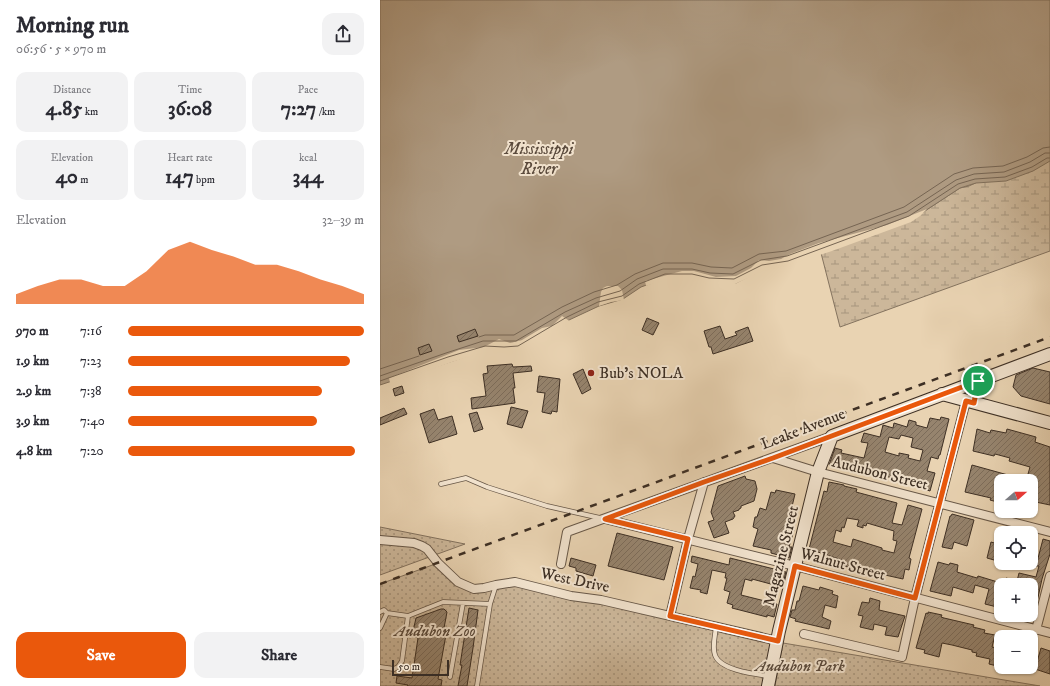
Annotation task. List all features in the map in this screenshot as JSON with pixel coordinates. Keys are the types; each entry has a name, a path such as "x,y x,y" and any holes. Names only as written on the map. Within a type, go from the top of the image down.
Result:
{"street":[{"name":"Leake Avenue","path":"561,564 567,532 773,458 1050,354"},
{"path":"804,634 902,657 915,598 940,502 970,402 978,381"},
{"path":"942,394 1050,423"},
{"name":"Magazine Street","path":"769,681 818,472 832,436"},
{"name":"Audubon Street","path":"773,458 818,472 940,502 1050,532"},
{"path":"670,616 688,539 704,482"},
{"name":"Walnut Street","path":"605,519 795,566 1036,630"},
{"name":"West Drive","path":"380,540 414,543 422,546 427,549 438,563 458,582 474,589 515,582 571,596 601,600 778,641"},
{"path":"1036,630 1050,576"},
{"name":"Walnut Street","path":"1038,630 1050,633"}],"lane":[{"path":"441,484 466,478 487,487 547,506 605,519"},
{"path":"476,686 490,604 496,585"},
{"path":"380,628 384,612 408,616 443,602 490,604"},
{"path":"450,677 463,603"},
{"path":"380,666 394,670 402,661 408,616"},
{"path":"716,627 713,647 715,656 719,663 726,667 769,681"}],"green space":[{"path":"1050,148 1050,251 840,327 821,253 911,220 960,188 969,186"},
{"path":"380,527 465,544 380,575"},
{"name":"Audubon Zoo","path":"438,563 474,589 515,582 601,600 772,644 764,686 380,686 380,584"},
{"name":"Audubon Park","path":"783,643 1040,686 775,686"}],"water":[{"name":"Mississippi River","path":"380,0 1050,0 1050,161 1033,171 1006,181 976,183 960,188 911,220 763,269 736,283 692,278 666,278 641,287 623,299 599,306 569,320 544,335 486,350 380,385"}],"pier":[{"path":"927,209 911,222 832,251 789,265 763,271 735,284 709,284 692,280 666,280 646,286 645,281 682,271 694,271 716,277 736,276 751,268 759,260 769,261 781,259 819,243 887,225"},
{"path":"607,286 618,286 622,290 624,300 599,306 601,292 603,288"},
{"path":"562,316 571,322 525,348 510,353 486,352 452,362 391,384 390,383 389,378 459,350 484,347 499,339 510,343 522,340 542,328 552,326"}],"building":[{"path":"647,318 659,323 653,335 642,330"},
{"path":"720,326 725,339 737,335 735,332 748,327 753,341 713,354 704,331"},
{"path":"475,329 478,336 459,342 457,336"},
{"path":"429,344 432,351 420,355 418,348"},
{"path":"512,364 513,367 531,366 532,371 513,373 515,403 472,409 471,398 486,396 483,374 488,373 487,366"},
{"path":"1033,368 1050,372 1050,404 1021,396 1013,387 1016,375"},
{"path":"583,369 591,389 582,394 573,374"},
{"path":"539,376 560,379 557,412 552,411 551,414 542,412 545,393 537,392"},
{"path":"402,386 404,393 395,396 393,389"},
{"path":"511,407 528,411 522,428 507,424"},
{"path":"404,408 407,414 380,425 380,418"},
{"path":"434,409 438,420 452,416 457,434 429,443 420,414"},
{"path":"477,412 483,429 474,432 469,414"},
{"path":"941,417 949,419 940,455 938,459 931,457 927,471 935,473 930,491 924,489 923,486 914,483 914,481 903,478 902,480 880,475 880,477 854,469 838,466 837,468 829,465 835,448 842,450 841,453 864,458 868,443 861,442 864,433 880,437 883,425 893,428 894,423 907,427 909,420 916,422 916,425 927,428 930,418 940,420","holes":["901,435 913,438 911,447 923,450 920,461 908,458 909,455 899,453 899,456 885,452 889,437 899,439"]},
{"path":"977,429 990,433 991,430 1006,433 1007,429 1036,437 1035,442 1050,447 1050,505 1038,502 1038,474 1028,474 1030,467 1009,461 1010,458 973,451"},
{"path":"972,465 1004,474 994,474 994,501 990,500 991,498 965,492"},
{"path":"745,476 746,479 755,481 757,489 754,501 741,506 739,510 733,512 735,516 733,519 725,522 729,533 714,538 708,522 714,520 711,512 718,486"},
{"path":"829,482 857,489 856,492 897,503 892,523 902,525 908,505 922,509 909,558 911,559 909,570 905,569 903,579 840,565 842,560 809,549 824,491 827,492","holes":["847,518 859,520 857,526 863,528 863,525 866,526 867,523 894,531 893,540 897,541 894,553 853,539 851,547 833,542 836,530 841,532"]},
{"path":"776,490 795,494 790,515 792,516 789,529 794,530 789,547 792,547 789,558 771,553 771,550 753,546 758,529 753,527 755,517 757,517 760,508 766,510 771,492 775,493"},
{"path":"952,514 974,520 967,546 954,542 952,549 942,547 950,516"},
{"path":"617,533 673,547 664,580 608,566"},
{"path":"1043,539 1050,541 1050,554 1038,597 1038,578 1018,578 1019,573 1036,577 1039,566 1038,558"},
{"path":"991,542 994,543 994,560 987,558"},
{"path":"692,556 729,565 730,558 786,572 782,587 752,579 752,581 745,579 741,595 777,604 774,617 767,615 767,617 732,608 733,605 727,603 730,592 724,590 727,578 725,578 726,573 712,570 707,594 700,592 701,590 690,588 693,576 695,577 698,564 691,562"},
{"path":"571,558 596,565 593,576 576,571 576,568 569,566"},
{"path":"938,562 949,565 950,563 958,565 957,572 994,581 994,606 985,604 989,589 975,585 973,593 953,587 951,596 930,591"},
{"path":"803,586 819,590 820,587 833,591 832,594 838,596 836,608 825,605 822,617 831,621 829,629 795,621 796,619 790,617 792,610 795,610 797,601 799,601"},
{"path":"870,598 880,601 879,610 905,616 898,637 885,635 887,627 874,624 873,630 860,627 863,616 858,615 862,602 869,603"},
{"path":"469,608 478,610 473,648 467,686 458,686 462,665 460,665"},
{"path":"444,609 447,612 444,628 447,629 438,679 442,680 441,686 407,686 408,685 396,683 397,676 412,678 418,638 412,636 416,618"},
{"path":"928,612 942,615 941,617 944,618 974,625 973,627 985,630 984,633 994,635 992,647 994,647 994,665 989,664 990,659 976,656 977,653 972,652 972,650 952,645 942,643 939,657 924,653 925,650 916,648 926,613 928,614"},
{"path":"1041,648 1050,651 1050,674 1038,670 1038,658"}],"railway":[{"path":"380,584 1050,337"}],"place":[{"name":"Bub's NOLA","path":"591,373"}],"route":[{"path":"978,381 974,403 966,401 915,598 795,566 779,631 778,641 670,616 688,539 605,519 773,458 978,381"}]}
